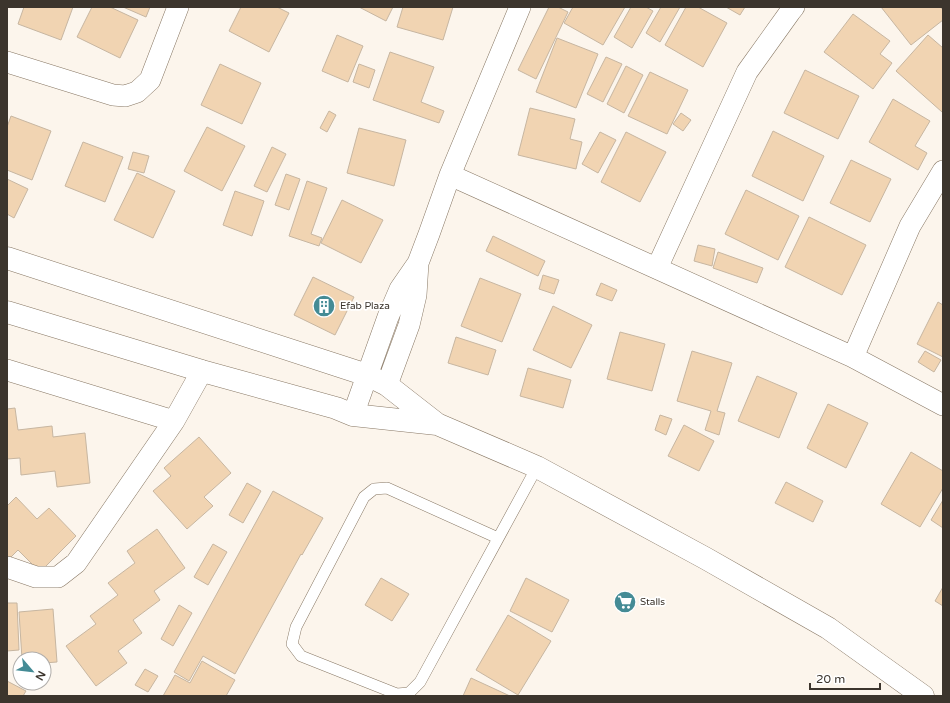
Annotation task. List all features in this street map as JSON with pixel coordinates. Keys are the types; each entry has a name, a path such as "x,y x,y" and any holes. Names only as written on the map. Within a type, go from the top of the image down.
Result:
{"street":[{"path":"7,62 112,95 125,96 137,92 150,80 178,7"},
{"path":"353,415 388,317 400,289 418,263 450,175 520,7"},
{"path":"657,268 747,72 794,7"},
{"path":"853,356 910,226 943,171"},
{"path":"450,175 853,356 943,405"},
{"path":"7,258 367,375 387,385 437,424 537,467 706,558 828,628 923,696"},
{"path":"387,385 409,325 416,295 418,263"},
{"path":"7,312 202,371 336,408 353,415 437,424"},
{"path":"7,370 174,421"},
{"path":"7,567 36,577 58,577 76,564 174,421 202,371"}],"lane":[{"path":"498,538 387,488 374,489 364,497 296,627 292,644 301,656 397,694 408,693 420,682 537,467"}],"building":[{"path":"24,7 73,7 61,40 18,24"},
{"path":"92,7 110,7 138,20 120,58 77,37"},
{"path":"123,7 150,7 146,17"},
{"path":"241,7 277,7 289,13 269,52 229,31"},
{"path":"359,7 393,7 386,21"},
{"path":"403,7 453,7 443,40 397,27"},
{"path":"549,7 558,7 568,12 536,79 518,70"},
{"path":"573,7 625,7 603,45 564,23"},
{"path":"631,7 646,7 653,11 632,48 614,37"},
{"path":"661,7 680,7 660,42 646,33"},
{"path":"686,7 698,7 727,23 703,67 665,45"},
{"path":"726,7 745,7 740,15"},
{"path":"881,7 940,7 943,10 943,20 911,45"},
{"path":"853,14 890,41 880,54 892,63 873,89 824,52"},
{"path":"337,35 363,46 348,82 322,71"},
{"path":"928,35 943,48 942,112 896,71"},
{"path":"557,38 598,54 576,108 536,92"},
{"path":"390,52 434,67 421,102 444,111 439,123 373,100"},
{"path":"606,57 622,64 603,102 587,94"},
{"path":"220,64 261,83 242,124 201,105"},
{"path":"359,64 375,70 369,88 353,82"},
{"path":"626,66 643,75 624,113 607,104"},
{"path":"805,70 859,96 838,139 784,113"},
{"path":"650,72 688,90 667,134 628,116"},
{"path":"893,99 930,121 915,146 927,153 918,170 869,142"},
{"path":"530,108 575,119 570,139 582,142 576,169 518,155"},
{"path":"329,111 336,115 327,132 320,128"},
{"path":"681,113 691,120 683,131 673,124"},
{"path":"11,116 51,131 32,180 7,170 7,127"},
{"path":"207,127 245,146 222,191 184,171"},
{"path":"359,128 406,140 394,186 347,173"},
{"path":"773,131 824,156 803,201 752,176"},
{"path":"600,132 616,140 598,173 582,164"},
{"path":"626,132 666,152 640,202 601,182"},
{"path":"83,142 123,157 105,202 65,186"},
{"path":"272,147 286,154 267,192 254,186"},
{"path":"133,152 149,156 144,173 128,169"},
{"path":"851,160 891,179 870,222 830,203"},
{"path":"137,173 175,191 153,238 114,220"},
{"path":"286,174 300,179 289,210 275,205"},
{"path":"7,179 28,189 14,218 7,214"},
{"path":"307,181 327,188 311,234 322,238 319,246 289,236"},
{"path":"746,190 799,216 778,260 725,234"},
{"path":"235,191 264,201 252,236 223,225"},
{"path":"342,200 383,220 361,263 321,243"},
{"path":"809,217 866,245 842,295 785,267"},
{"path":"493,236 545,261 538,276 486,251"},
{"path":"698,245 715,249 712,266 694,261"},
{"path":"718,252 763,268 757,283 713,268"},
{"path":"543,275 559,280 554,294 539,289"},
{"name":"Efab Plaza","path":"313,277 354,297 335,335 294,315"},
{"path":"480,278 521,294 502,342 461,326"},
{"path":"601,283 617,290 612,301 596,295"},
{"path":"938,302 943,305 943,357 917,344"},
{"path":"553,306 592,325 571,368 533,350"},
{"path":"620,332 665,344 652,391 607,379"},
{"path":"456,337 496,350 488,375 448,363"},
{"path":"692,351 732,363 717,411 725,413 719,435 705,430 711,411 677,401"},
{"path":"925,351 941,360 934,372 918,362"},
{"path":"528,368 571,380 563,408 520,396"},
{"path":"757,376 797,393 779,438 738,421"},
{"path":"828,404 868,423 846,468 807,448"},
{"path":"15,408 18,430 52,426 53,437 85,433 90,483 57,487 55,471 21,475 20,458 7,459 7,409"},
{"path":"660,415 672,419 666,435 655,430"},
{"path":"684,425 714,441 699,471 668,456"},
{"path":"199,437 231,473 204,497 213,506 187,529 153,491 171,476 164,468"},
{"path":"911,452 943,471 943,488 920,527 881,504"},
{"path":"786,482 823,501 813,522 775,503"},
{"path":"247,483 261,491 243,523 229,515"},
{"path":"273,491 323,518 302,555 301,554 235,674 203,656 189,681 174,672"},
{"path":"16,497 37,519 49,508 76,536 40,572 18,550 9,559 7,557 7,506"},
{"path":"943,500 943,528 931,520"},
{"path":"157,529 185,568 154,591 160,600 133,620 142,633 118,651 127,663 96,686 66,646 96,624 90,616 118,595 108,583 135,563 127,551"},
{"path":"213,544 227,552 208,585 194,577"},
{"path":"381,578 409,594 392,621 365,605"},
{"path":"526,578 569,600 552,632 510,611"},
{"path":"943,587 943,606 935,601"},
{"path":"7,603 17,603 19,650 7,651"},
{"path":"179,605 192,613 173,646 161,639"},
{"path":"53,609 57,662 52,662 52,651 21,651 19,612"},
{"path":"508,615 551,641 518,695 476,670"},
{"path":"202,661 235,680 226,696 163,696 175,675 190,683"},
{"path":"145,669 158,676 148,692 135,685"},
{"path":"471,678 510,696 463,696"},
{"path":"7,681 12,684 12,691 26,691 23,696 7,696"}],"place":[{"name":"Efab Plaza","path":"324,306"},
{"name":"Stalls","path":"625,602"}]}
